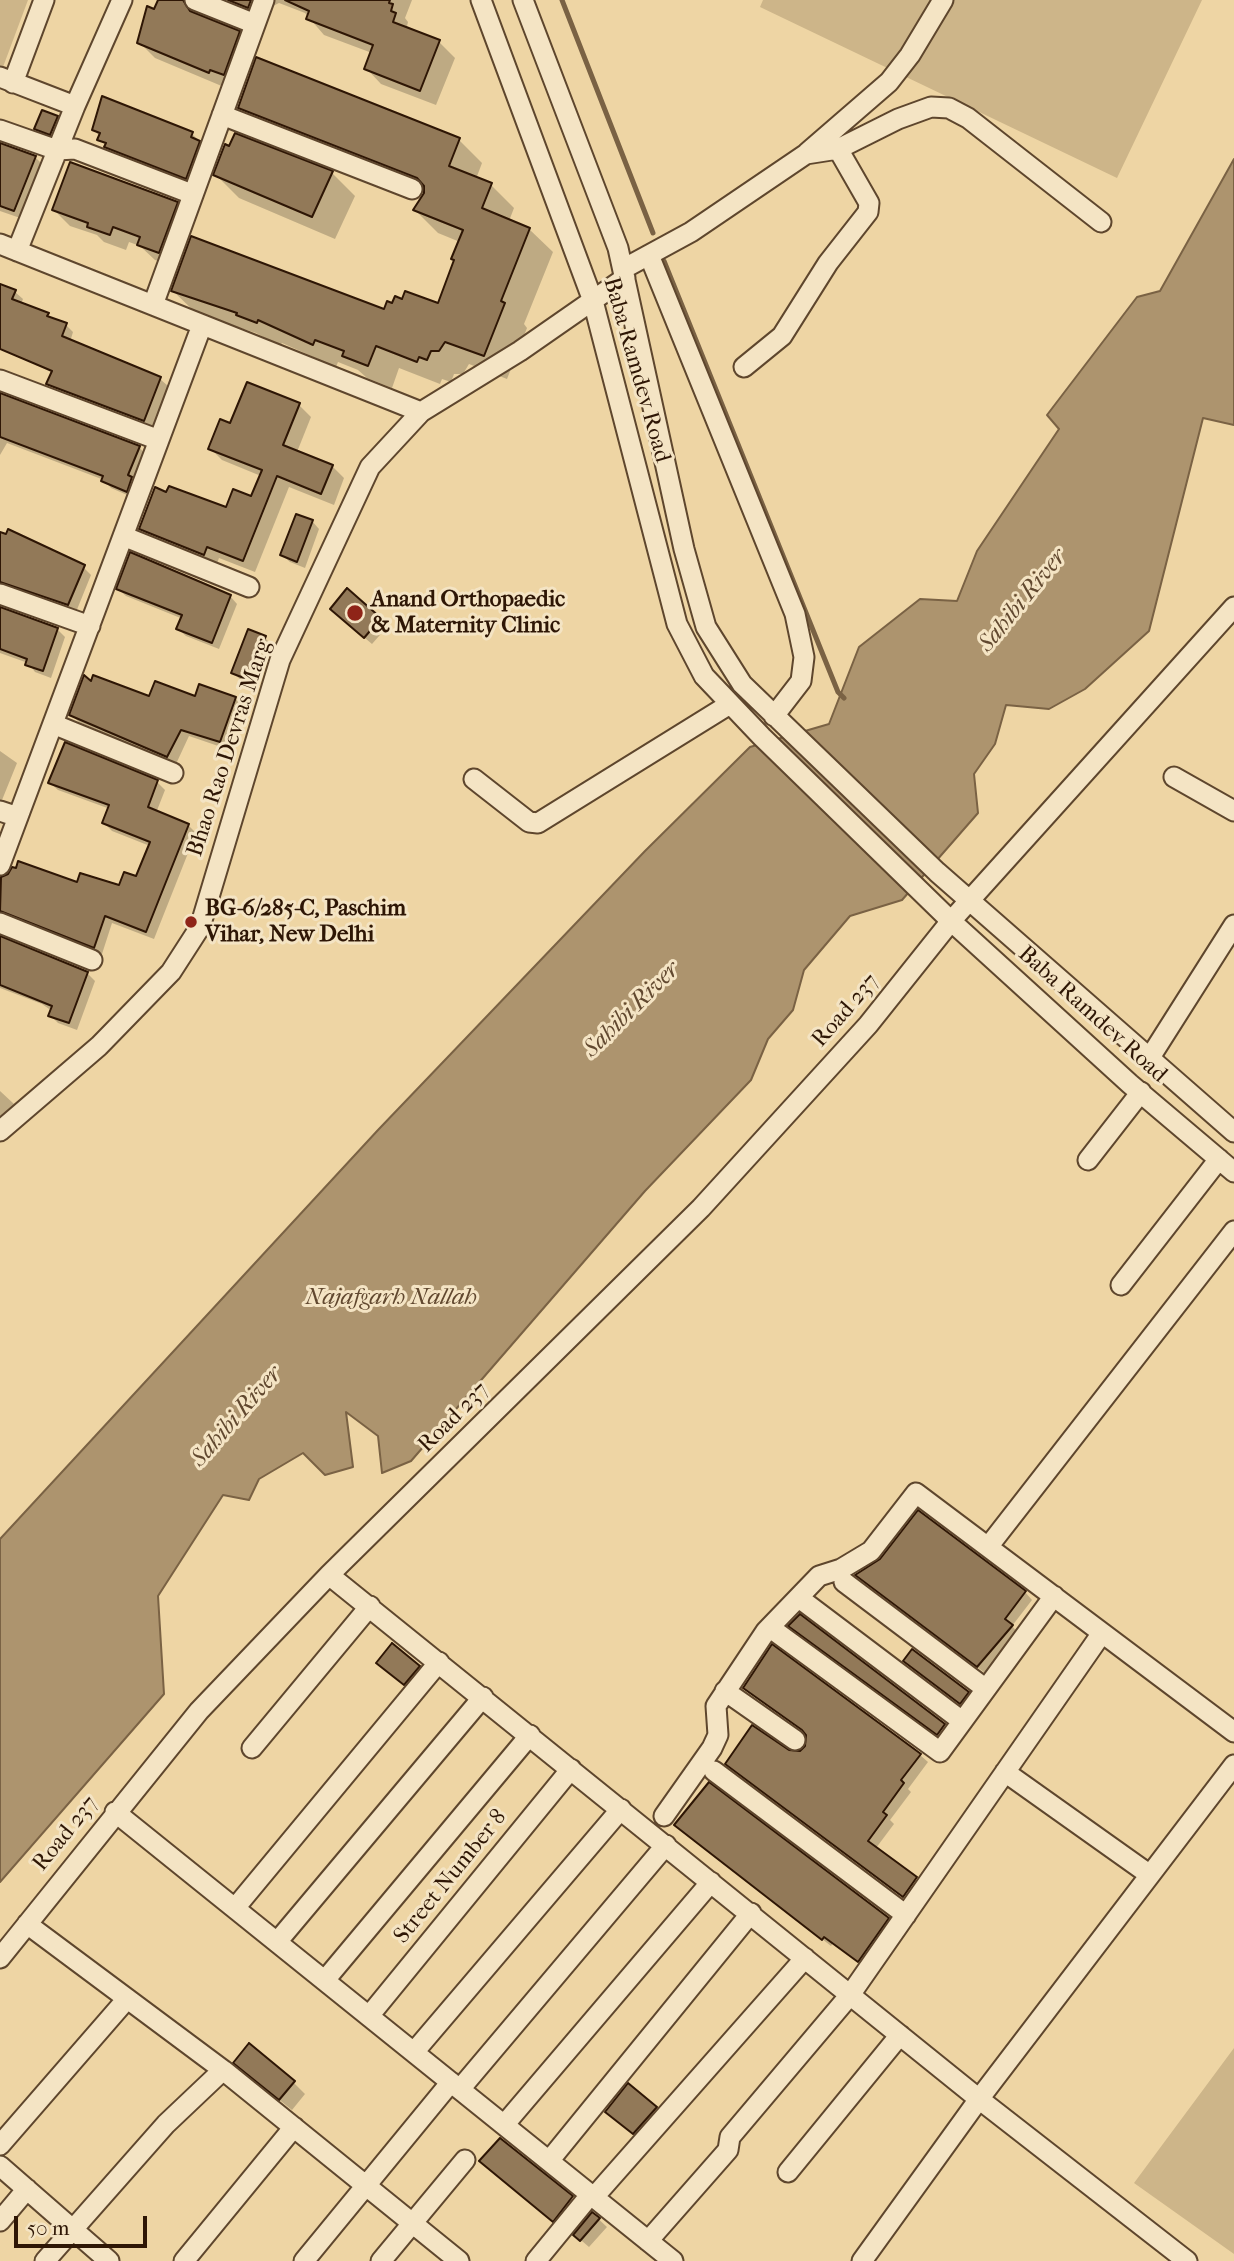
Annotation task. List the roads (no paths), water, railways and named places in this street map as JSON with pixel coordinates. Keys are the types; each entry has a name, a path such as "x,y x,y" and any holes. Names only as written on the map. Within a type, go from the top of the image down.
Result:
{"street":[{"path":"44,0 7,80 75,106"},
{"path":"122,0 57,150 9,248 421,412"},
{"path":"195,0 255,24"},
{"path":"153,305 191,194 264,0"},
{"name":"Baba Ramdev Road","path":"481,0 593,301 677,624 704,676 757,732 951,921 1140,1092 1227,1165"},
{"path":"523,0 618,247 684,549 706,627 742,684 937,872 1234,1132"},
{"name":"Bhao Rao Devras Marg","path":"0,1131 99,1046 171,972 200,927 280,660 370,467 421,412 593,301 649,255 691,232 806,154 889,82 910,55 943,0"},
{"path":"806,154 838,149 915,111 931,107 949,108 968,118 1101,222"},
{"path":"222,115 412,189"},
{"path":"0,130 57,150 75,149 191,194"},
{"path":"744,367 782,336 828,263 868,212 869,203 838,149"},
{"path":"649,255 795,614 804,657 801,681 776,718 757,732"},
{"path":"0,865 9,814 53,724 202,325"},
{"path":"0,380 159,440"},
{"path":"123,537 249,587"},
{"path":"0,594 90,626"},
{"name":"Road 237","path":"0,1958 199,1711 329,1575 701,1208 868,1025 951,921 1234,607"},
{"path":"474,779 529,822 538,823 730,704"},
{"path":"53,724 173,773"},
{"path":"1174,777 1234,811"},
{"path":"0,923 92,960"},
{"path":"1149,1059 1234,925"},
{"path":"1088,1160 1140,1092"},
{"path":"1121,1285 1227,1165"},
{"path":"989,1547 1234,1231"},
{"path":"664,1816 712,1748 718,1735 716,1706 766,1631 810,1583 871,1551 916,1493 1234,1732"},
{"path":"329,1575 979,2099 1186,2261"},
{"path":"844,1582 986,1689"},
{"path":"776,1632 940,1752 1054,1596"},
{"path":"803,1601 962,1721"},
{"path":"252,1748 370,1606"},
{"path":"648,2241 728,2150 730,2137 850,1995 1102,1633"},
{"path":"235,1908 439,1661"},
{"path":"725,1691 794,1740"},
{"path":"277,1942 483,1697"},
{"path":"325,1980 530,1735"},
{"path":"862,2261 979,2099 1234,1765"},
{"name":"Street Number 8","path":"369,2016 571,1769"},
{"path":"714,1771 906,1915"},
{"path":"1005,1772 1150,1875"},
{"path":"414,2052 621,1809"},
{"path":"115,1812 673,2261"},
{"path":"304,2261 366,2186 666,1845"},
{"path":"504,2124 711,1882"},
{"path":"549,2161 751,1913"},
{"path":"27,1924 223,2070 459,2261"},
{"path":"536,2261 805,1958"},
{"path":"0,2145 126,2000"},
{"path":"788,2172 900,2035"},
{"path":"45,2261 166,2124 223,2070"},
{"path":"184,2261 294,2127"},
{"path":"381,2261 466,2160"},
{"path":"0,2166 107,2261"},
{"path":"0,2221 27,2189"}],"water":[{"name":"Najafgarh Nallah","path":"1234,159 1234,425 1203,418 1149,631 1085,689 1049,709 1006,705 995,744 974,774 978,813 902,900 850,916 804,970 793,1010 768,1039 751,1080 645,1191 411,1461 382,1473 378,1436 346,1412 353,1467 325,1475 303,1453 259,1479 249,1500 223,1495 158,1596 164,1694 0,1882 0,1539 378,1130 645,851 750,747 829,724 859,647 920,599 957,601 977,551 1059,429 1047,415 1137,297 1160,291"}],"waterway":[{"path":"562,0 653,233"},
{"path":"664,261 838,692 844,698"}],"place":[{"name":"Anand Orthopaedic & Maternity Clinic","path":"355,613"},
{"name":"BG-6/285-C, Paschim Vihar, New Delhi","path":"191,922"}],"water label":[{"name":"Sahibi River","path":"1023,601"},
{"name":"Sahibi River","path":"632,1010"},
{"name":"Sahibi River","path":"237,1417"}]}
